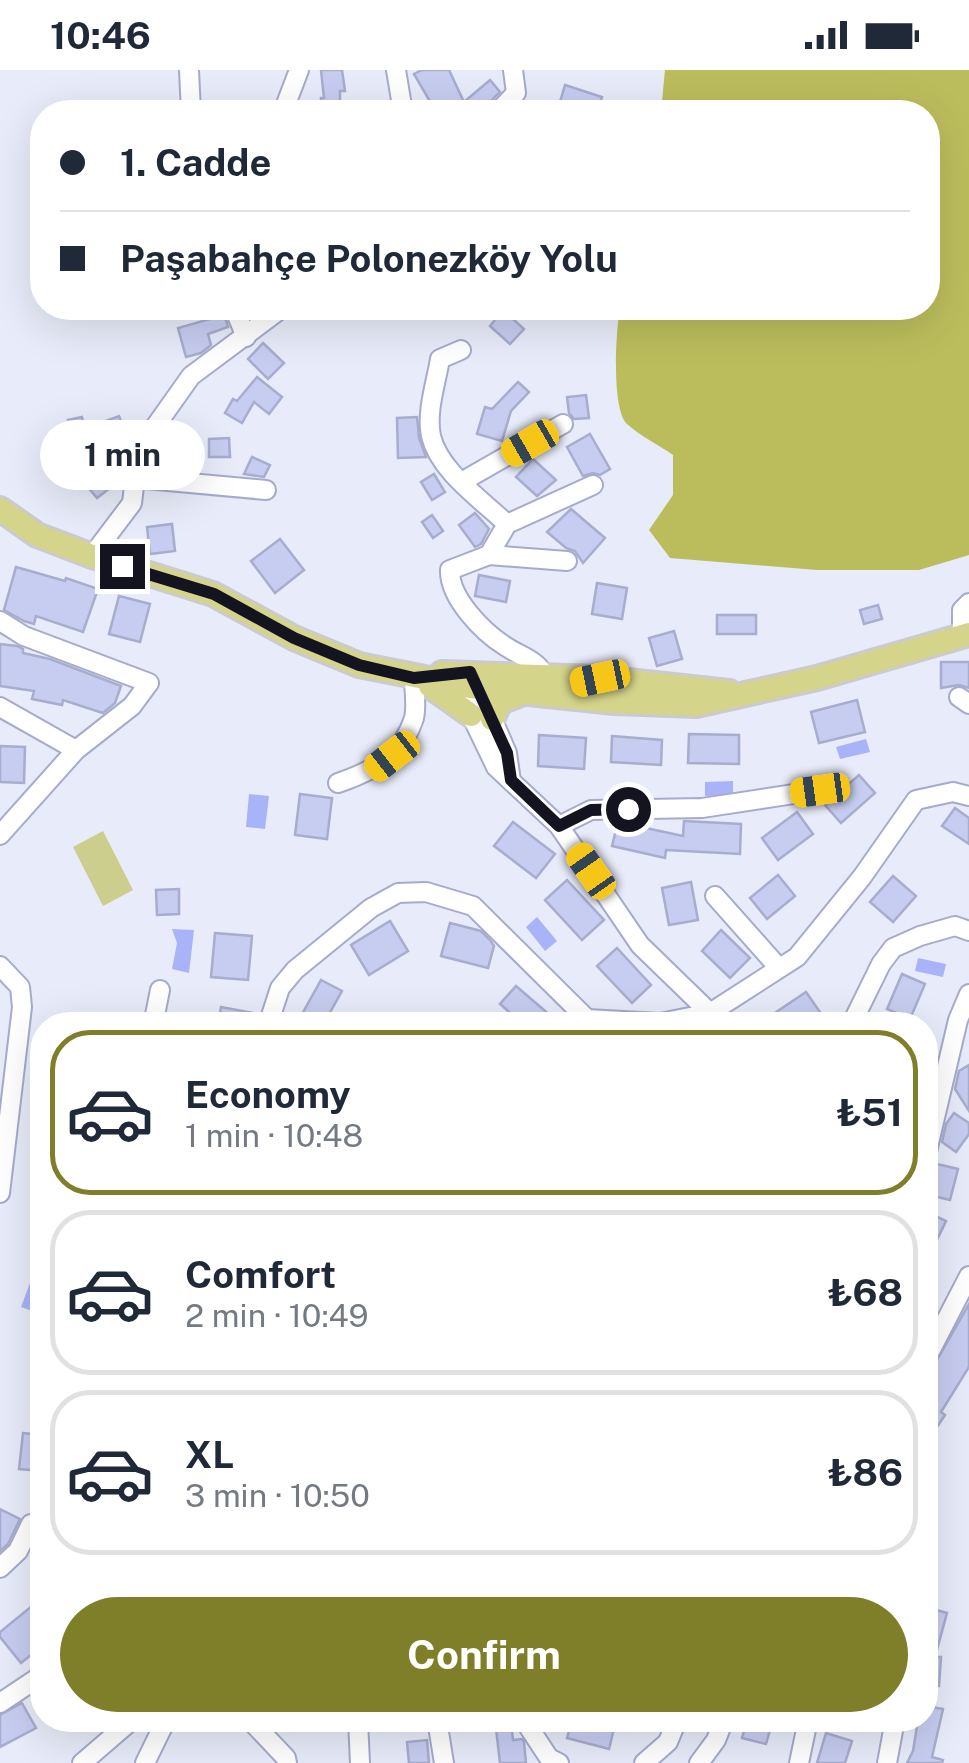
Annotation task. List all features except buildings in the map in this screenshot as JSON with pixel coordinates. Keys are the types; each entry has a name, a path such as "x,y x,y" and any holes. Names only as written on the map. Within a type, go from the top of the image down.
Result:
{"main road":[{"path":"0,509 38,535 214,594 294,638 359,665 414,678 473,682 574,683 600,678"},
{"path":"473,682 525,693 665,706 696,705 817,678 966,635"},
{"path":"473,682 544,674 742,694"},
{"path":"414,678 481,717 500,702 525,693"}],"street":[{"path":"189,70 190,100"},
{"path":"288,100 299,70"},
{"path":"396,70 401,100"},
{"path":"509,100 516,93 513,70"},
{"path":"239,320 246,337"},
{"path":"92,556 132,503 135,478 152,431 191,376 267,320"},
{"path":"460,350 440,359 430,418 432,438 440,458 507,524"},
{"path":"463,481 564,424"},
{"path":"135,478 266,490"},
{"path":"489,556 507,524 593,485"},
{"path":"544,674 538,664 484,630 452,589 450,570 489,556 567,562"},
{"path":"966,635 962,610 969,602"},
{"path":"0,621 24,636 149,683 132,706 76,750 0,836"},
{"path":"338,783 372,771 392,756 414,717 414,678"},
{"path":"473,682 488,754 559,826 640,945 706,1012"},
{"path":"0,707 76,750"},
{"path":"559,826 591,810 702,808 820,790"},
{"path":"722,1012 797,957 862,877 916,800 953,792 969,796"},
{"path":"272,1012 280,988 295,970 372,908 398,893 426,892 473,906 579,1012"},
{"path":"715,896 779,968"},
{"path":"857,1012 893,948 954,926 969,931"},
{"path":"0,966 20,987 22,1007 0,1194"},
{"path":"156,1012 160,990"},
{"path":"938,1105 958,1020 969,994"},
{"path":"938,1336 969,1276"},
{"path":"0,1568 18,1551 30,1526"},
{"path":"0,1703 30,1684"},
{"path":"82,1763 118,1732"},
{"path":"145,1763 160,1732"},
{"path":"261,1732 286,1758 286,1763"},
{"path":"359,1732 360,1763"},
{"path":"439,1732 444,1763"},
{"path":"532,1732 558,1763"},
{"path":"644,1763 668,1742 672,1732"},
{"path":"699,1763 719,1732"},
{"path":"799,1763 805,1732"},
{"path":"887,1763 893,1732"}],"green space":[{"path":"103,831 133,890 103,906 73,847"}],"shaded area":[{"path":"665,70 969,70 969,555 919,570 817,570 670,558 649,530 673,495 673,455 632,428 622,416 616,369 619,320 940,320 940,100 662,100"}],"water":[{"path":"866,739 870,752 840,759 836,747"},
{"path":"733,781 733,795 705,796 705,782"},
{"path":"249,794 269,796 265,829 246,827"},
{"path":"537,917 557,941 545,951 526,927"},
{"path":"172,929 194,930 189,973 172,969 177,943"},
{"path":"918,958 946,964 943,977 915,971"},
{"path":"30,1283 30,1310 21,1307"}],"route":[{"path":"122,566 214,594 294,638 359,665 414,678 470,672 507,753 511,780 559,826 591,810 628,809"}]}
